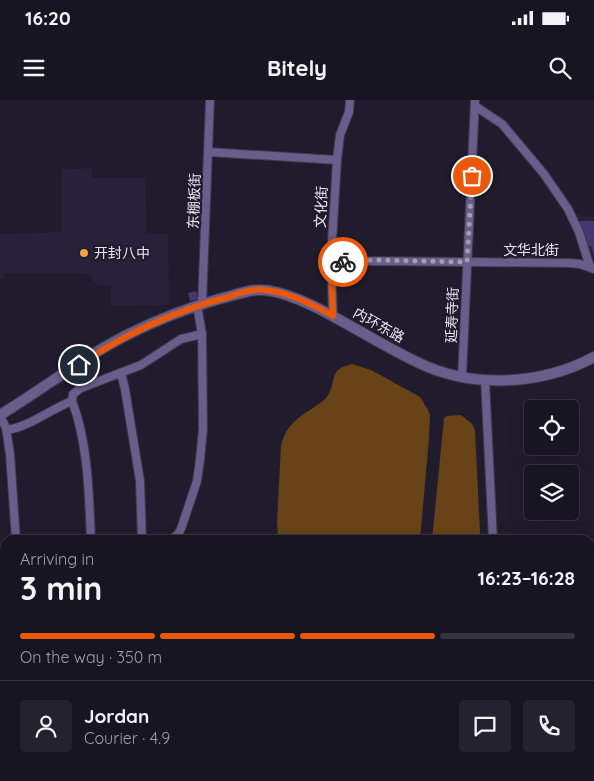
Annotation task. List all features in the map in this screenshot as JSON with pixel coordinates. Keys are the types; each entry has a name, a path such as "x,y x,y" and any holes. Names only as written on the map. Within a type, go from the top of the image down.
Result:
{"street":[{"name":"东棚板街","path":"177,535 182,526 198,473 203,429 202,334 199,304 210,100"},
{"name":"文化街","path":"333,316 331,262 337,160 340,135 349,112 350,100"},
{"name":"延寿寺街","path":"462,376 475,103"},
{"name":"延寿寺街","path":"475,103 502,124 544,174 568,209 579,232 592,268"},
{"path":"208,152 337,160"},
{"name":"文华北街","path":"331,262 374,260 570,263 592,268"},
{"name":"内环东路","path":"0,415 130,334 199,304 249,291 264,290 304,302 420,364 462,376 485,380 513,380 535,377 572,367 594,357"},
{"path":"91,535 89,499 79,419 72,401 73,394 81,388 149,361 174,342 202,334"},
{"path":"121,373 140,481 142,535"},
{"path":"485,380 493,535"},
{"path":"6,430 17,429 72,401"},
{"path":"0,415 6,430 16,535"}],"shaded area":[{"name":"开封八中","path":"92,168 92,178 145,178 146,234 168,234 169,305 111,306 111,286 97,285 87,273 4,273 4,278 0,278 0,234 62,232 62,169"},
{"path":"576,215 594,217 594,263 592,263 576,220"},
{"path":"352,364 371,370 420,397 428,410 430,415 429,438 420,535 278,535 281,445 283,438 293,423 327,397 336,372 344,366"},
{"path":"461,415 472,424 475,430 481,535 432,535 444,418"}],"building":[{"path":"579,221 594,221 594,255 591,246 587,246"},
{"path":"196,291 198,299 190,301 188,293"}],"way so far":[{"path":"343,262 374,260 467,262 472,176"}],"place":[{"name":"开封八中","path":"84,253"}],"route":[{"path":"79,365 130,334 171,315 193,306 249,291 271,291 320,308 333,316 331,262 343,262"}]}
